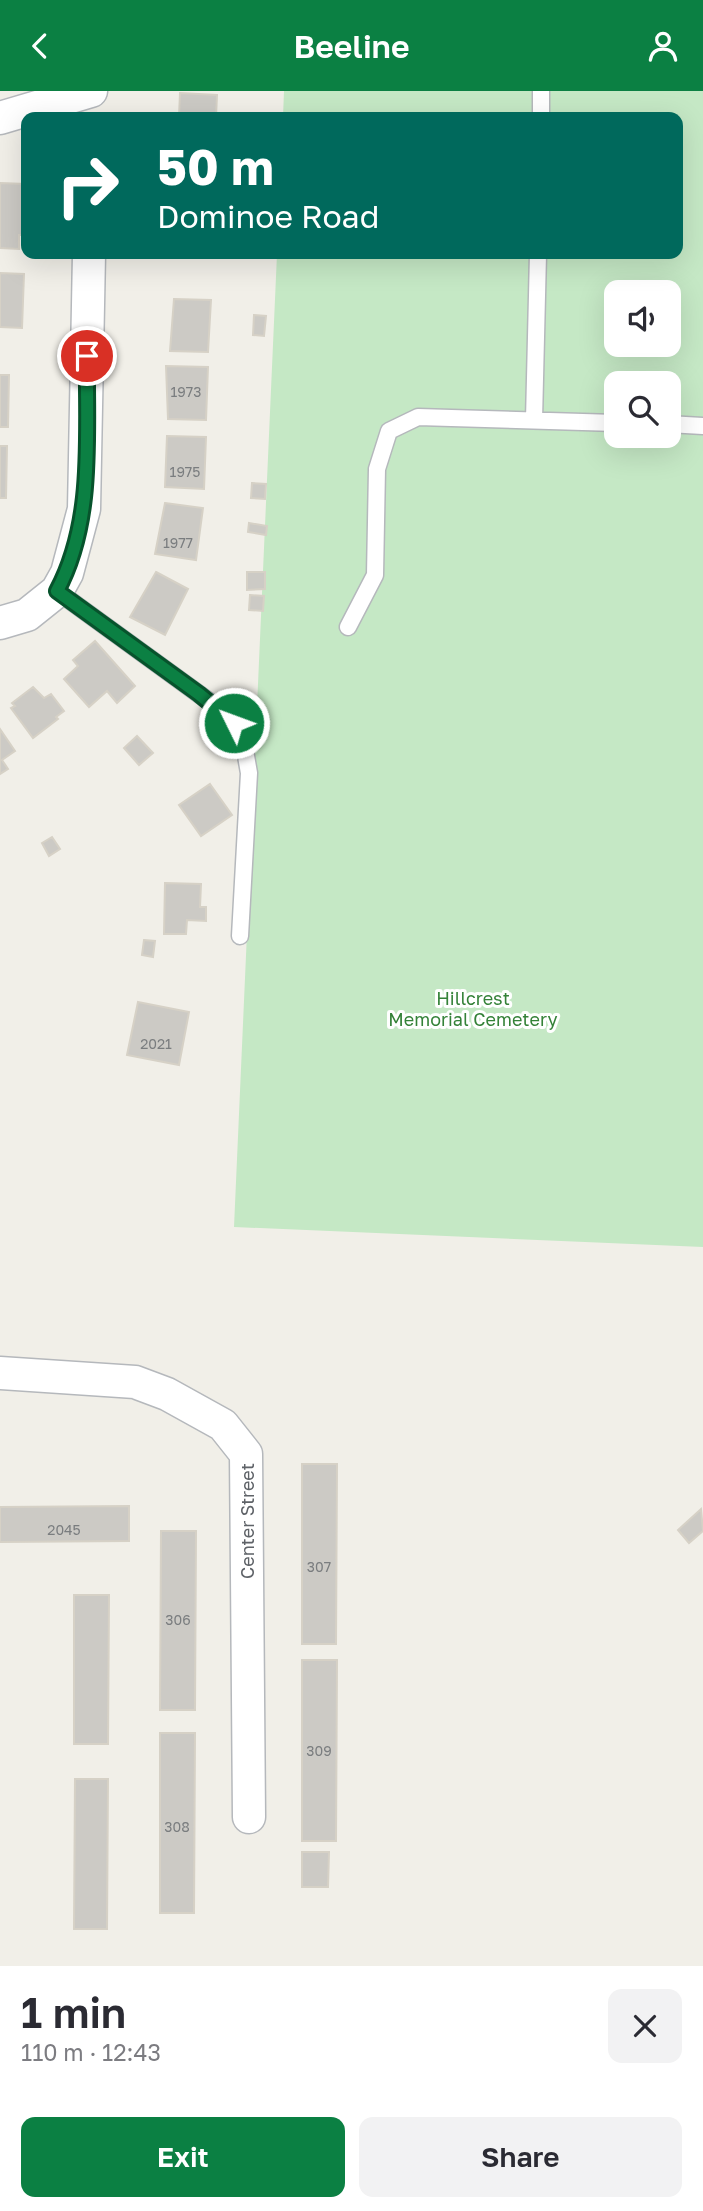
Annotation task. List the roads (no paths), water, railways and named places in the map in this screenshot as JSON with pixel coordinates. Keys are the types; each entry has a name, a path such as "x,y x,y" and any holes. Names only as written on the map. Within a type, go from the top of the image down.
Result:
{"street":[{"path":"0,118 92,91 91,112"},
{"path":"0,623 27,615 57,591 67,573 84,509 89,259"},
{"name":"Center Street","path":"0,1373 135,1382 167,1394 223,1425 246,1454 249,1817"}],"lane":[{"path":"541,91 541,112"},
{"path":"534,420 537,259"},
{"path":"348,627 376,575 377,468 389,431 418,417 604,423"},
{"path":"681,424 703,425"},
{"path":"57,591 225,713 243,739 249,773 240,936"}],"park label":[{"name":"Hillcrest Memorial Cemetery","path":"473,1008"}]}
